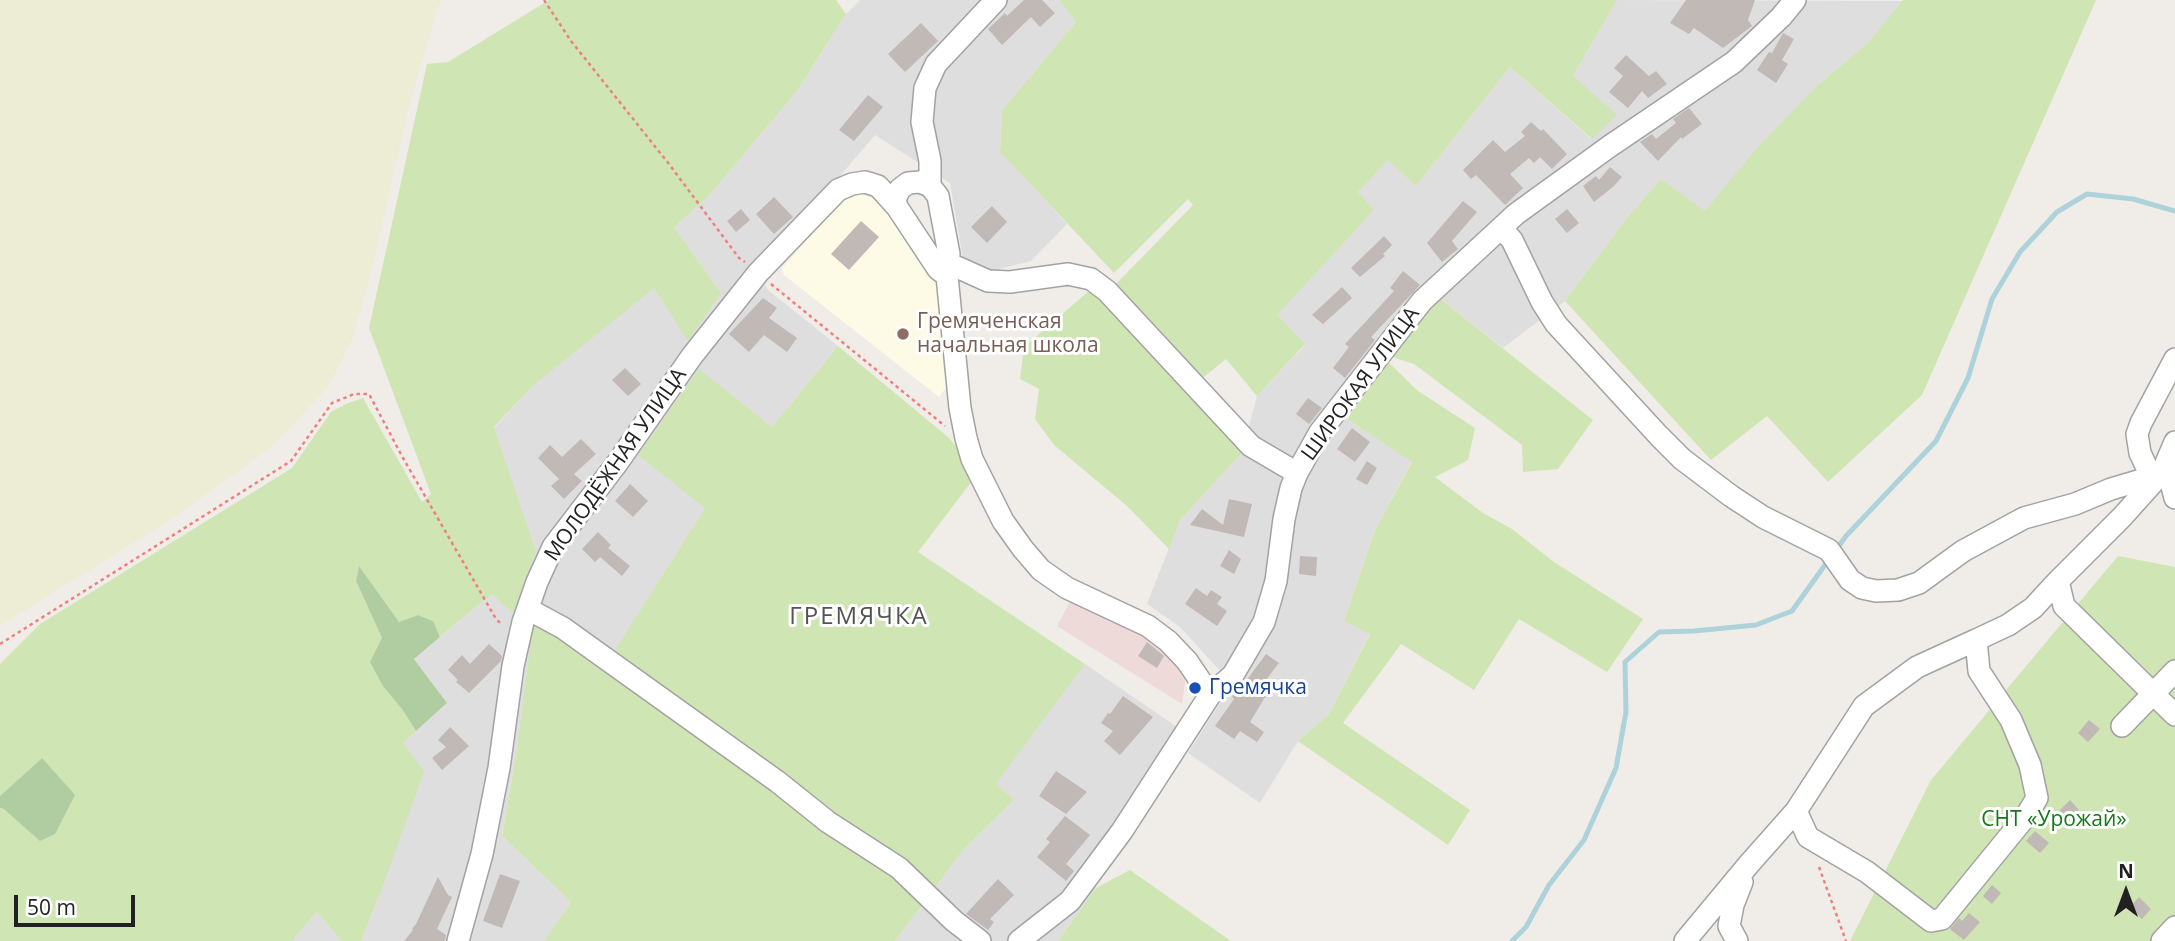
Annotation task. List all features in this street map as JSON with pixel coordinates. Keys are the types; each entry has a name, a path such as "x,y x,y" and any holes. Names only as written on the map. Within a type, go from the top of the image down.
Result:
{"street":[{"path":"930,186 930,161 922,122 925,88 936,64 996,0"},
{"name":"ШИРОКАЯ УЛИЦА","path":"1020,941 1070,901 1097,866 1210,695 1233,675 1264,622 1276,581 1284,519 1297,473 1320,432 1422,300 1516,214 1734,62 1795,0"},
{"name":"МОЛОДЁЖНАЯ УЛИЦА","path":"458,941 482,854 499,768 513,666 525,615 553,547 618,462 692,356 758,273 838,190 865,182 878,186 897,207"},
{"path":"1210,695 1187,661 1168,641 1148,626 1067,588 1041,570 1003,522 972,459 960,408 947,270 949,254 938,196 930,186 920,182 908,183 900,189 895,199 897,207 938,269 947,270 988,281 1010,282 1068,274 1091,279 1107,291 1251,446 1297,473"},
{"path":"1501,228 1511,240 1556,324 1682,459 1763,517 1829,550 1850,580 1862,588 1876,591 1898,590 1919,583 1963,551 2024,519 2167,473"},
{"path":"2167,473 2147,468 2140,453 2137,434 2175,359"},
{"path":"2175,442 2166,463 2175,498"},
{"path":"1685,941 1796,811 1864,706 1917,667 2008,625 2033,608 2167,473"},
{"path":"2058,581 2064,606 2175,715"},
{"path":"525,615 563,628 778,782 828,822 899,868 944,912 980,941"},
{"path":"1796,811 1808,837 1867,872 1931,921 1942,919 2026,816 2037,798 2030,765 2011,720 1979,671 1976,640"},
{"path":"2122,726 2175,671"},
{"path":"1737,941 1729,926 1733,905 1749,864"},
{"path":"2162,941 2175,927"}],"path":[{"path":"544,0 571,41 669,164 739,258 955,433 966,438"},
{"path":"0,644 291,461 332,402 354,394 369,394 496,619 504,627 525,615"},
{"path":"1819,867 1846,941"}],"shaded area":[{"path":"860,0 1059,0 1076,22 1002,110 1000,151 1067,224 1031,261 990,271 963,259 950,183 875,135 757,273 768,290 838,346 772,427 699,370 705,508 614,653 518,742 502,836 571,902 544,941 361,941 380,894 403,743 447,703 414,659 492,594 513,612 535,553 494,428 533,386 654,287 688,340 721,293 674,227 707,198 797,91 846,14"},
{"path":"1617,0 1904,1 1869,42 1820,83 1704,212 1661,179 1625,220 1565,301 1503,348 1438,297 1347,419 1412,461 1375,530 1344,621 1370,633 1329,714 1298,741 1260,803 1188,753 1232,684 1180,627 1147,604 1180,520 1242,453 1257,396 1305,345 1276,315 1373,211 1358,192 1388,159 1416,186 1510,67 1591,139 1573,76"},
{"name":"Гремяченская начальная школа","path":"850,191 876,199 902,224 939,273 953,378 939,397 784,275 782,268"},
{"path":"1075,592 1188,662 1182,704 1057,626"},
{"path":"1085,664 1183,731 1092,870 1096,888 1058,941 895,941 964,849 1014,800 995,784"},
{"path":"317,912 341,941 292,941"}],"green space":[{"path":"0,0 442,0 408,111 353,338 329,386 272,447 169,521 0,626"},
{"path":"549,0 836,0 846,14 797,91 707,198 674,227 721,293 688,341 654,288 533,386 494,427 536,552 513,613 492,594 440,637 433,621 418,615 399,622 359,567 356,581 382,638 402,709 416,731 403,743 424,771 361,941 341,941 317,912 292,941 0,941 0,808 4,809 42,758 0,796 0,664 40,624 292,468 331,412 346,404 363,398 422,502 431,494 369,328 427,64 448,62"},
{"path":"1059,0 1617,0 1573,76 1617,115 1592,139 1510,67 1416,186 1388,160 1358,192 1374,210 1277,315 1305,344 1257,396 1226,359 1200,380 1116,284 1193,205 1188,199 1114,273 1000,152 1002,110 1076,22"},
{"path":"1903,0 2096,0 1922,395 1828,482 1767,416 1711,460 1565,301 1625,220 1661,179 1705,211 1756,149 1820,83 1869,42"},
{"path":"1090,290 1242,453 1180,520 1169,549 1127,506 1054,445 1035,419 1039,389 1020,379 1024,347"},
{"path":"1438,297 1593,420 1558,469 1523,472 1522,445 1414,364 1392,357"},
{"path":"838,346 948,437 965,457 972,481 918,552 1085,664 996,784 1014,800 964,849 895,941 544,941 571,902 502,836 518,742 533,623 543,605 614,652 705,508 638,455 699,369 772,427"},
{"path":"1388,362 1418,391 1475,428 1468,460 1435,477 1483,513 1512,529 1554,562 1643,619 1607,672 1519,619 1474,690 1401,644 1343,723 1470,810 1448,845 1298,741 1329,714 1370,634 1344,621 1375,530 1412,462 1347,419"},
{"name":"СНТ «Урожай»","path":"2118,556 2175,567 2175,941 1850,941 1931,780"},
{"path":"359,566 399,622 418,615 433,621 440,637 414,659 447,703 416,731 383,686 370,662 382,638 356,581"},
{"path":"42,758 75,795 55,834 40,841 0,808 0,796"},
{"path":"1130,870 1231,941 1058,941 1096,888"}],"building":[{"path":"1024,0 1042,0 1055,13 1040,27 1031,17 1002,45 988,29"},
{"path":"1686,0 1755,0 1748,20 1752,26 1723,48 1694,28 1689,34 1670,23"},
{"path":"921,23 938,41 905,72 888,54"},
{"path":"1783,33 1794,39 1782,60 1788,64 1776,83 1757,70 1769,52 1772,53"},
{"path":"1626,55 1649,76 1656,71 1667,84 1648,98 1642,91 1628,108 1609,92 1623,76 1614,68"},
{"path":"868,95 883,107 854,141 839,130"},
{"path":"1689,108 1702,124 1682,139 1681,137 1658,161 1640,142 1652,134 1656,139 1676,123 1673,119"},
{"path":"1531,122 1541,131 1543,129 1567,154 1552,169 1540,157 1534,163 1529,158 1510,174 1523,188 1505,205 1476,175 1471,179 1463,170 1493,140 1505,152 1525,136 1521,132"},
{"path":"1610,167 1622,177 1594,202 1583,186 1596,176 1599,180"},
{"path":"774,197 793,217 774,234 756,214"},
{"path":"1463,201 1477,212 1452,241 1458,249 1442,262 1427,243"},
{"path":"992,206 1007,222 987,243 971,227"},
{"path":"741,209 750,220 736,232 727,221"},
{"path":"1567,209 1579,223 1567,233 1555,219"},
{"path":"861,221 879,237 849,270 831,254"},
{"path":"1384,236 1392,245 1383,254 1385,256 1360,277 1351,268"},
{"path":"1403,271 1420,285 1371,337 1375,340 1345,378 1333,368 1349,347 1345,344 1394,291 1390,288"},
{"path":"1342,287 1352,298 1323,324 1312,315"},
{"path":"763,298 777,308 769,318 797,338 787,352 764,335 749,352 729,334"},
{"path":"625,368 641,384 628,396 612,380"},
{"path":"1308,398 1322,408 1309,424 1296,414"},
{"path":"1352,428 1370,442 1355,462 1337,449"},
{"path":"581,439 596,454 574,474 582,481 564,499 551,486 559,479 538,458 550,445 562,457"},
{"path":"1367,461 1377,468 1367,485 1356,479"},
{"path":"630,484 648,501 633,517 615,501"},
{"path":"1229,499 1252,504 1244,537 1190,525 1202,509 1223,525"},
{"path":"598,532 611,545 608,548 630,566 622,576 600,557 595,562 582,549"},
{"path":"1229,550 1241,559 1234,574 1220,566"},
{"path":"1300,556 1317,557 1316,576 1299,574"},
{"path":"1196,588 1207,596 1211,590 1222,597 1217,604 1227,611 1217,626 1185,604"},
{"path":"1147,642 1164,656 1157,668 1138,656"},
{"path":"489,644 502,656 501,661 469,693 456,682 458,680 448,670 462,655 470,664"},
{"path":"1266,654 1279,663 1259,689 1267,694 1250,722 1264,732 1257,742 1240,731 1234,739 1215,726 1234,699 1232,697 1237,689"},
{"path":"1123,696 1153,717 1120,755 1104,741 1113,731 1101,723"},
{"path":"2089,720 2100,729 2088,742 2078,733"},
{"path":"450,727 469,746 442,770 432,758 446,747 438,740"},
{"path":"1056,771 1087,792 1066,814 1039,796"},
{"path":"2070,800 2079,810 2077,812 2080,816 2071,824 2059,811"},
{"path":"1065,816 1090,835 1066,864 1074,871 1066,881 1037,857 1050,842 1046,839"},
{"path":"2035,831 2049,843 2040,853 2026,841"},
{"path":"500,874 520,881 502,928 483,921"},
{"path":"438,877 448,895 452,897 437,929 446,935 445,941 404,941 413,930"},
{"path":"998,879 1014,895 990,919 994,922 988,930 966,914"},
{"path":"1992,885 2001,893 1992,904 1983,896"},
{"path":"2139,897 2151,909 2142,919 2130,907"},
{"path":"1969,913 1980,922 1964,940 1950,929 1959,918 1962,921"}],"waterway":[{"path":"1836,550 1936,441 1968,378 1992,299 2020,252 2057,212 2087,194 2133,199 2175,211"},
{"path":"1512,941 1526,927 1549,885 1584,840 1616,768 1626,712 1625,662 1659,632 1756,625 1792,611 1830,558"}],"place":[{"name":"Гремяченская начальная школа","path":"903,334"},
{"name":"Гремячка","path":"1195,688"}],"district":[{"name":"ГРЕМЯЧКА","path":"859,617"}]}
